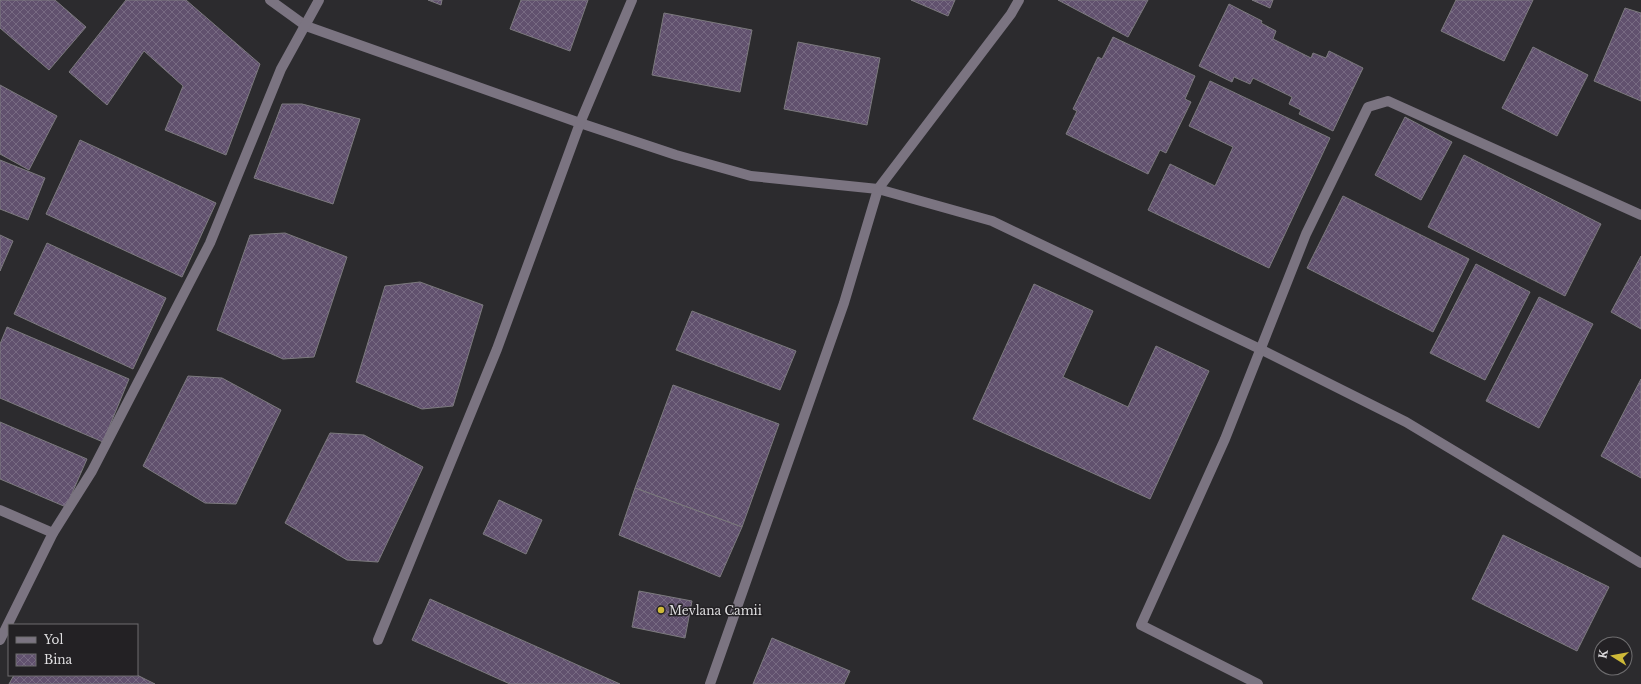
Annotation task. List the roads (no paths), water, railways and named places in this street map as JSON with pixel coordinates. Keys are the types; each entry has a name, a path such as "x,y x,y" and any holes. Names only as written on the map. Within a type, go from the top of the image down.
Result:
{"street":[{"path":"270,0 306,26 580,123 676,155 751,176 878,189 992,221 1260,349 1406,422 1641,563"},
{"path":"0,640 53,533 92,471 210,243 281,69 319,0"},
{"path":"378,640 497,349 580,123 632,0"},
{"path":"710,684 844,303 878,189 1011,14 1019,0"},
{"path":"1258,684 1141,625 1225,439 1306,234 1368,107 1388,101 1641,215"},
{"path":"0,510 53,533"}],"place":[{"name":"Mevlana Camii","path":"661,610"}]}
